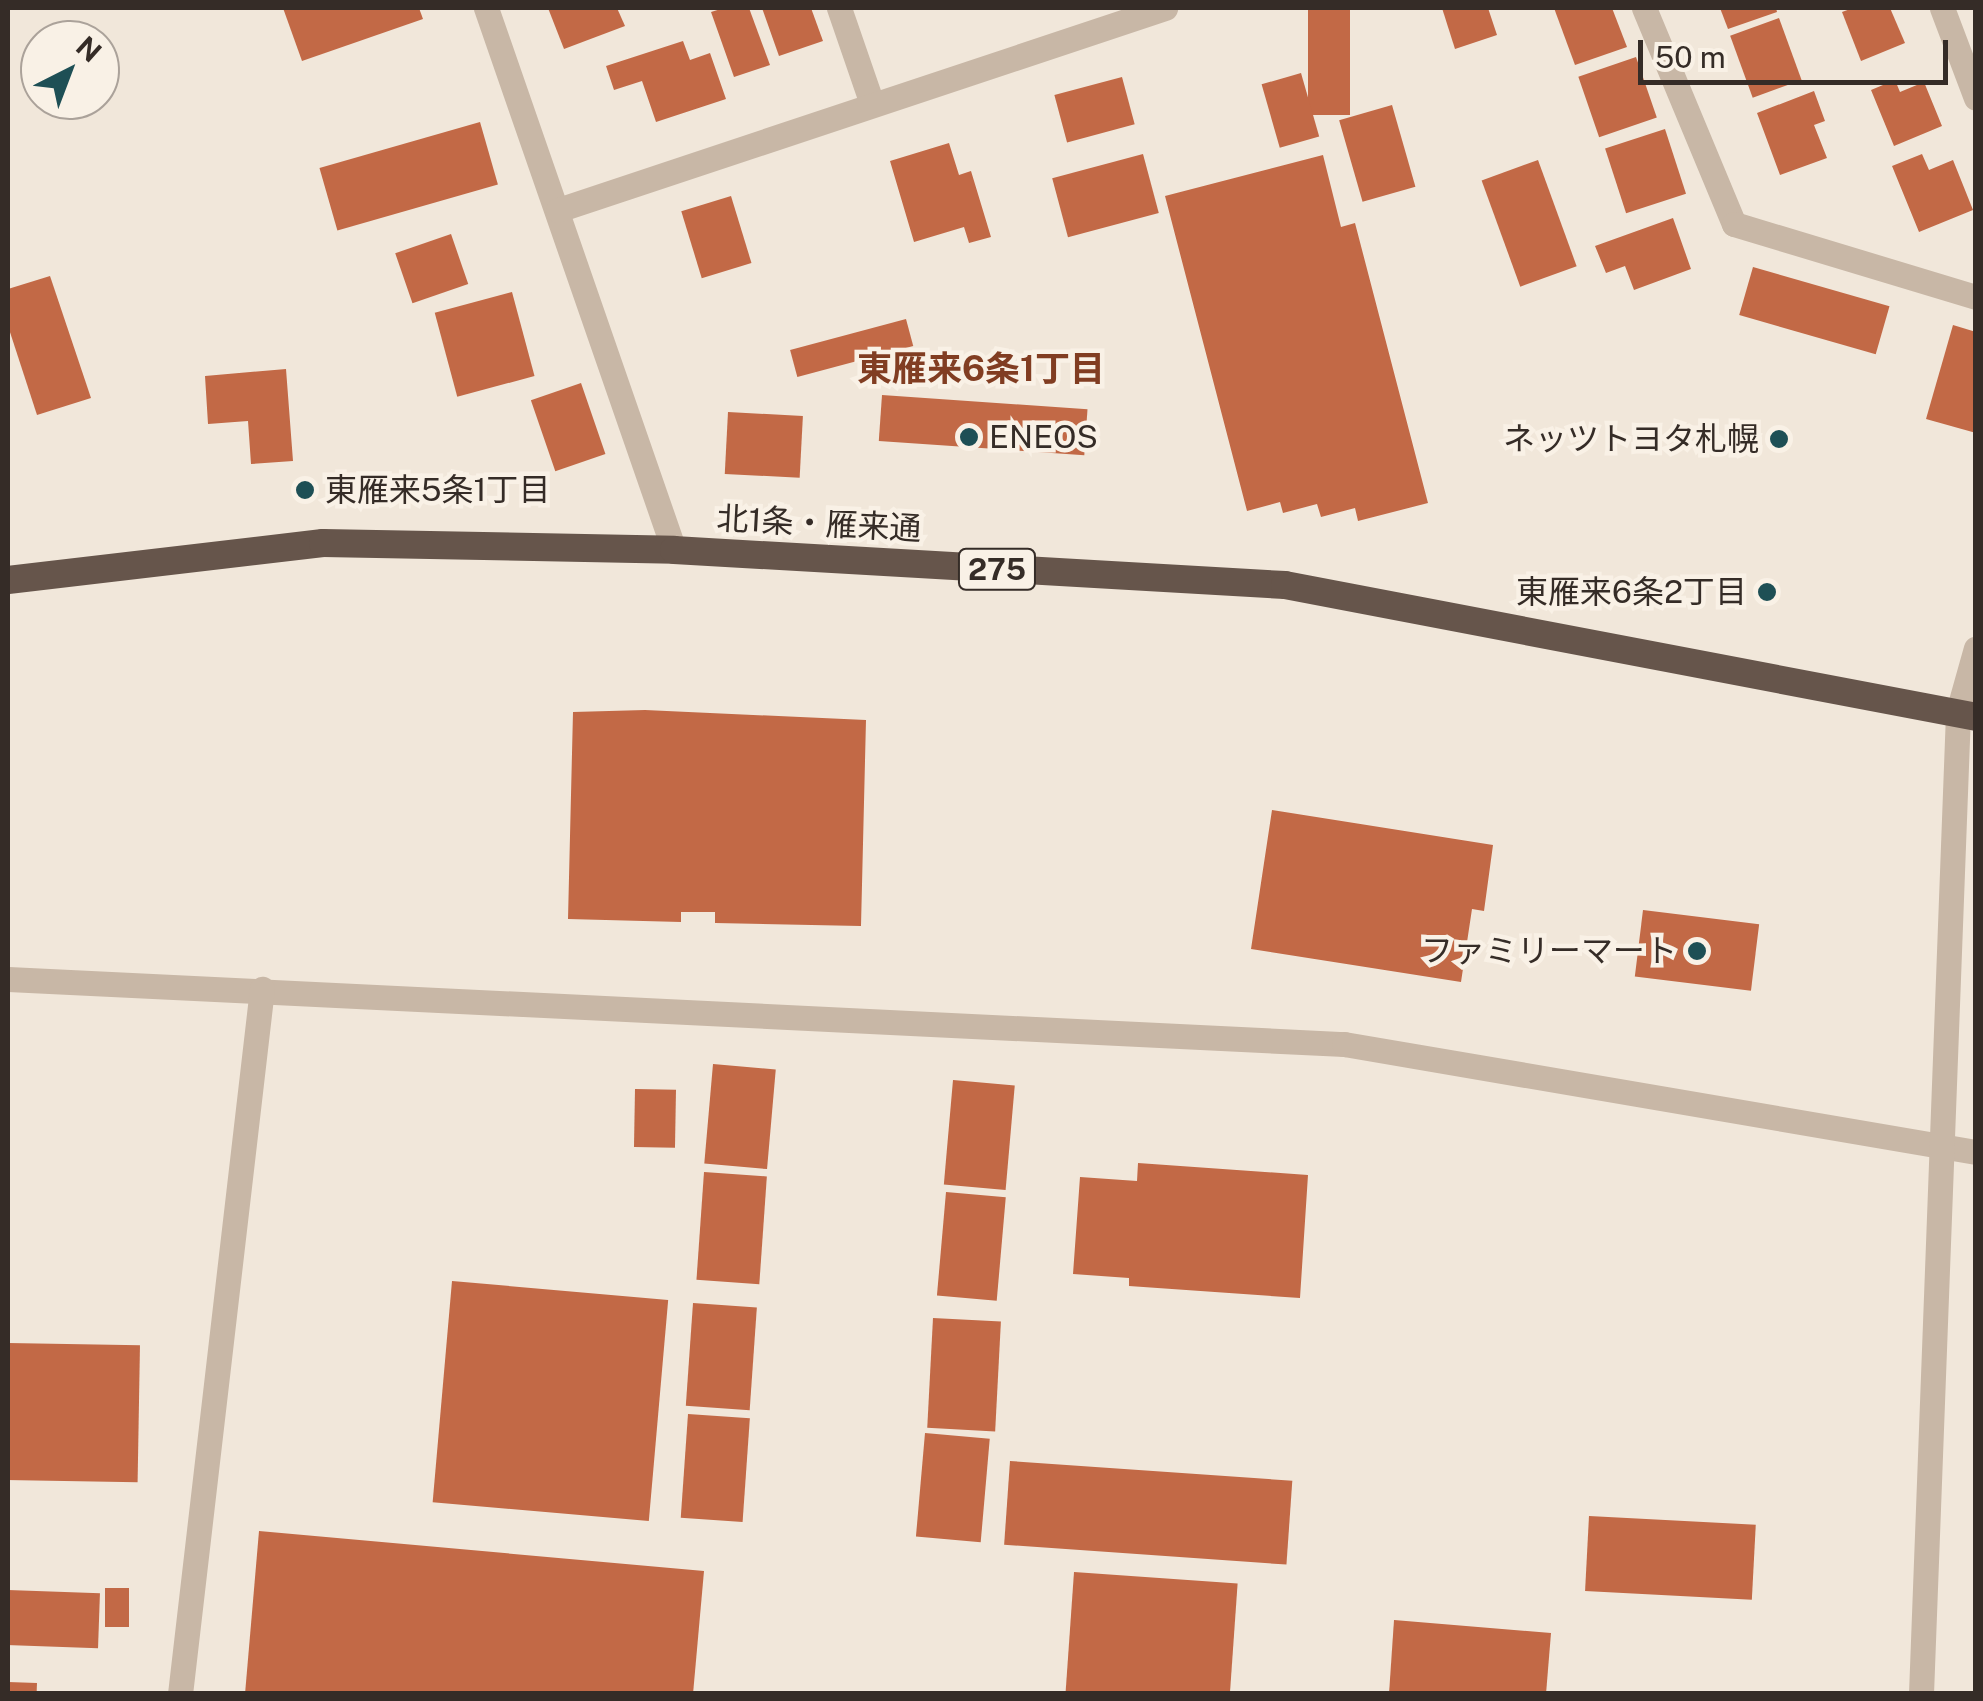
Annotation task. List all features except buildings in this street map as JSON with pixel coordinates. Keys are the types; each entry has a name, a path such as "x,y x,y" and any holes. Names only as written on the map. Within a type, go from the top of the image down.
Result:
{"highway":[{"name":"北1条・雁来通","path":"8,580 323,543 674,550 1285,586 1967,714"}],"street":[{"path":"486,8 674,550"},
{"path":"838,8 871,101"},
{"path":"558,210 1128,13 1165,8"},
{"path":"1644,8 1734,224 1976,297"},
{"path":"1942,8 1976,98"},
{"path":"1921,1694 1938,1146 1967,714 1976,648"},
{"path":"8,979 1344,1044 1894,1132 1938,1146 1976,1152"},
{"path":"180,1694 262,989"}],"place":[{"name":"ENEOS","path":"969,437"},
{"name":"ネッツトヨタ札幌","path":"1779,439"},
{"name":"東雁来5条1丁目","path":"305,490"},
{"name":"東雁来6条2丁目","path":"1767,592"},
{"name":"ファミリーマート","path":"1697,951"}],"district":[{"name":"東雁来6条1丁目","path":"981,369"}]}
